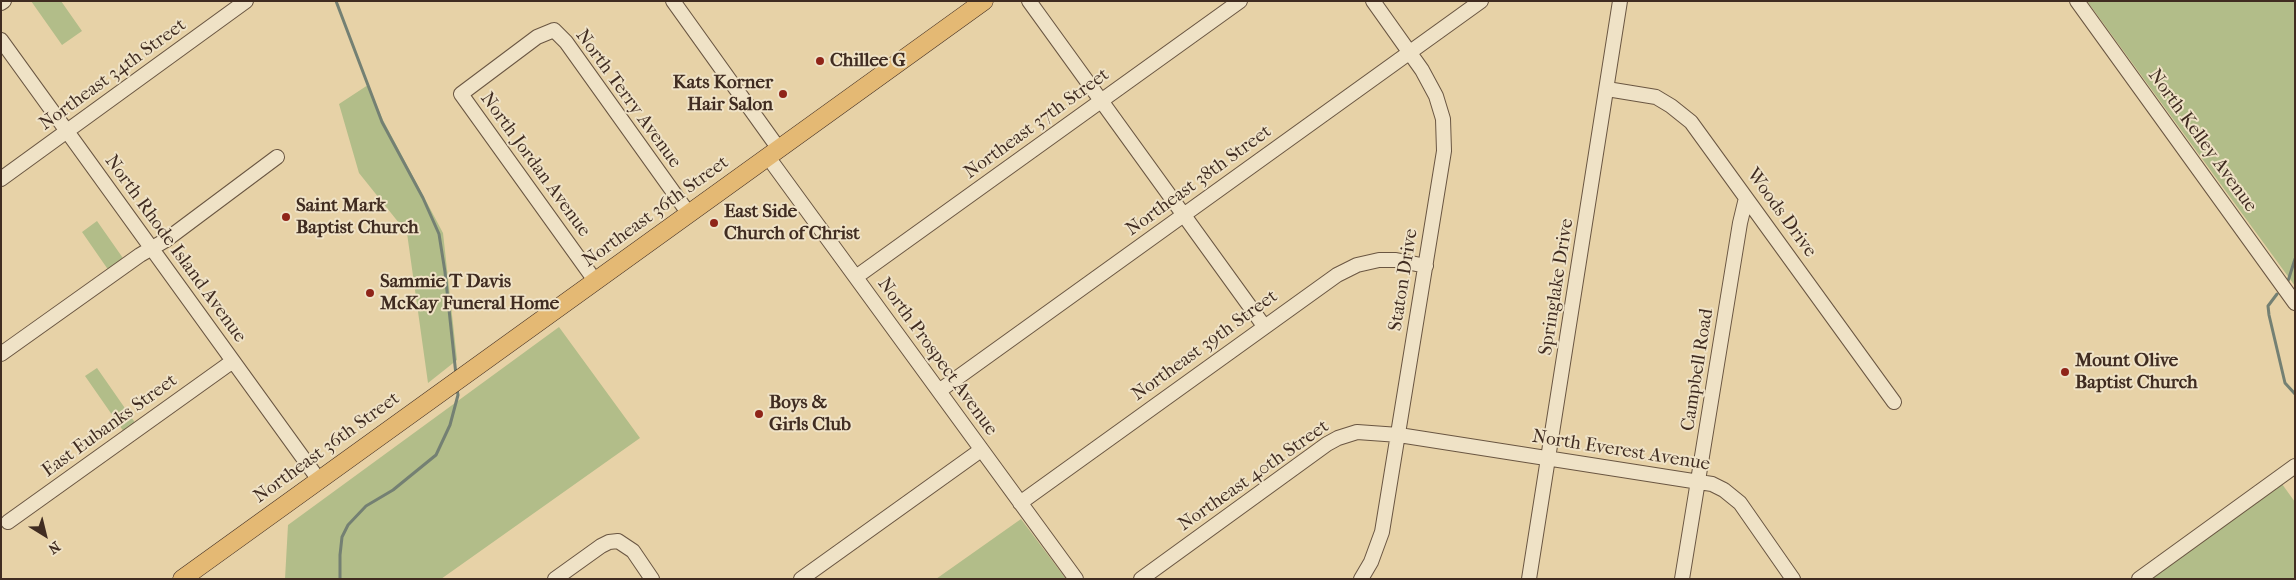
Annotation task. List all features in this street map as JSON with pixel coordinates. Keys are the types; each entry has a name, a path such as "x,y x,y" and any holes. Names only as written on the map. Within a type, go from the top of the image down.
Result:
{"main road":[{"name":"Northeast 36th Street","path":"182,579 984,1"}],"street":[{"name":"Northeast 34th Street","path":"1,179 246,1"},
{"name":"North Prospect Avenue","path":"673,1 856,277 1076,579"},
{"path":"1029,1 1264,326"},
{"name":"Northeast 37th Street","path":"856,277 1240,1"},
{"name":"Staton Drive","path":"1361,579 1371,562 1382,532 1444,151 1444,132 1436,96 1410,52 1373,1"},
{"name":"Northeast 38th Street","path":"939,391 1481,1"},
{"name":"Springlake Drive","path":"1529,579 1620,1"},
{"name":"North Kelley Avenue","path":"2077,1 2295,303"},
{"name":"North Terry Avenue","path":"461,94 537,38 554,30 566,42 689,214"},
{"name":"North Rhode Island Avenue","path":"1,40 319,480"},
{"name":"Woods Drive","path":"1607,89 1656,97 1676,110 1701,135 1894,402"},
{"name":"North Jordan Avenue","path":"461,94 596,282"},
{"path":"1,354 84,294 166,240 277,157"},
{"name":"Campbell Road","path":"1682,579 1740,223 1746,198"},
{"name":"Northeast 39th Street","path":"1020,502 1337,275 1357,265 1379,260 1396,260 1426,266"},
{"name":"East Eubanks Street","path":"8,522 233,361"},
{"name":"Northeast 40th Street","path":"1142,579 1338,438 1357,432 1399,435"},
{"name":"North Everest Avenue","path":"1399,435 1712,484 1724,490 1740,503 1793,579"},
{"path":"801,579 981,450"},
{"path":"2139,579 2295,466"},
{"path":"555,579 601,546 609,542 618,541 633,551 652,579"}],"green space":[{"path":"31,1 61,1 82,31 62,45"},
{"path":"2087,1 2295,1 2295,286"},
{"path":"368,85 383,120 443,233 457,360 428,383 407,233 359,173 339,104"},
{"path":"97,221 125,261 109,271 82,232"},
{"path":"559,327 640,438 441,579 285,579 288,525"},
{"path":"97,368 136,424 124,432 85,376"},
{"path":"2282,484 2295,502 2295,579 2151,579"},
{"path":"1021,519 1066,579 936,579"}],"waterway":[{"path":"336,1 382,122 423,198 439,234 456,375"},
{"path":"2288,281 2295,259"},
{"path":"2277,294 2268,306 2269,315 2285,383 2295,394"},
{"path":"340,579 342,537 348,525 366,506 393,490 436,455 450,425 458,395 457,389"}],"place":[{"name":"Chillee G","path":"820,61"},
{"name":"Kats Korner Hair Salon","path":"783,94"},
{"name":"Saint Mark Baptist Church","path":"286,217"},
{"name":"East Side Church of Christ","path":"714,223"},
{"name":"Sammie T Davis McKay Funeral Home","path":"370,293"},
{"name":"Mount Olive Baptist Church","path":"2065,372"},
{"name":"Boys & Girls Club","path":"759,414"}]}
